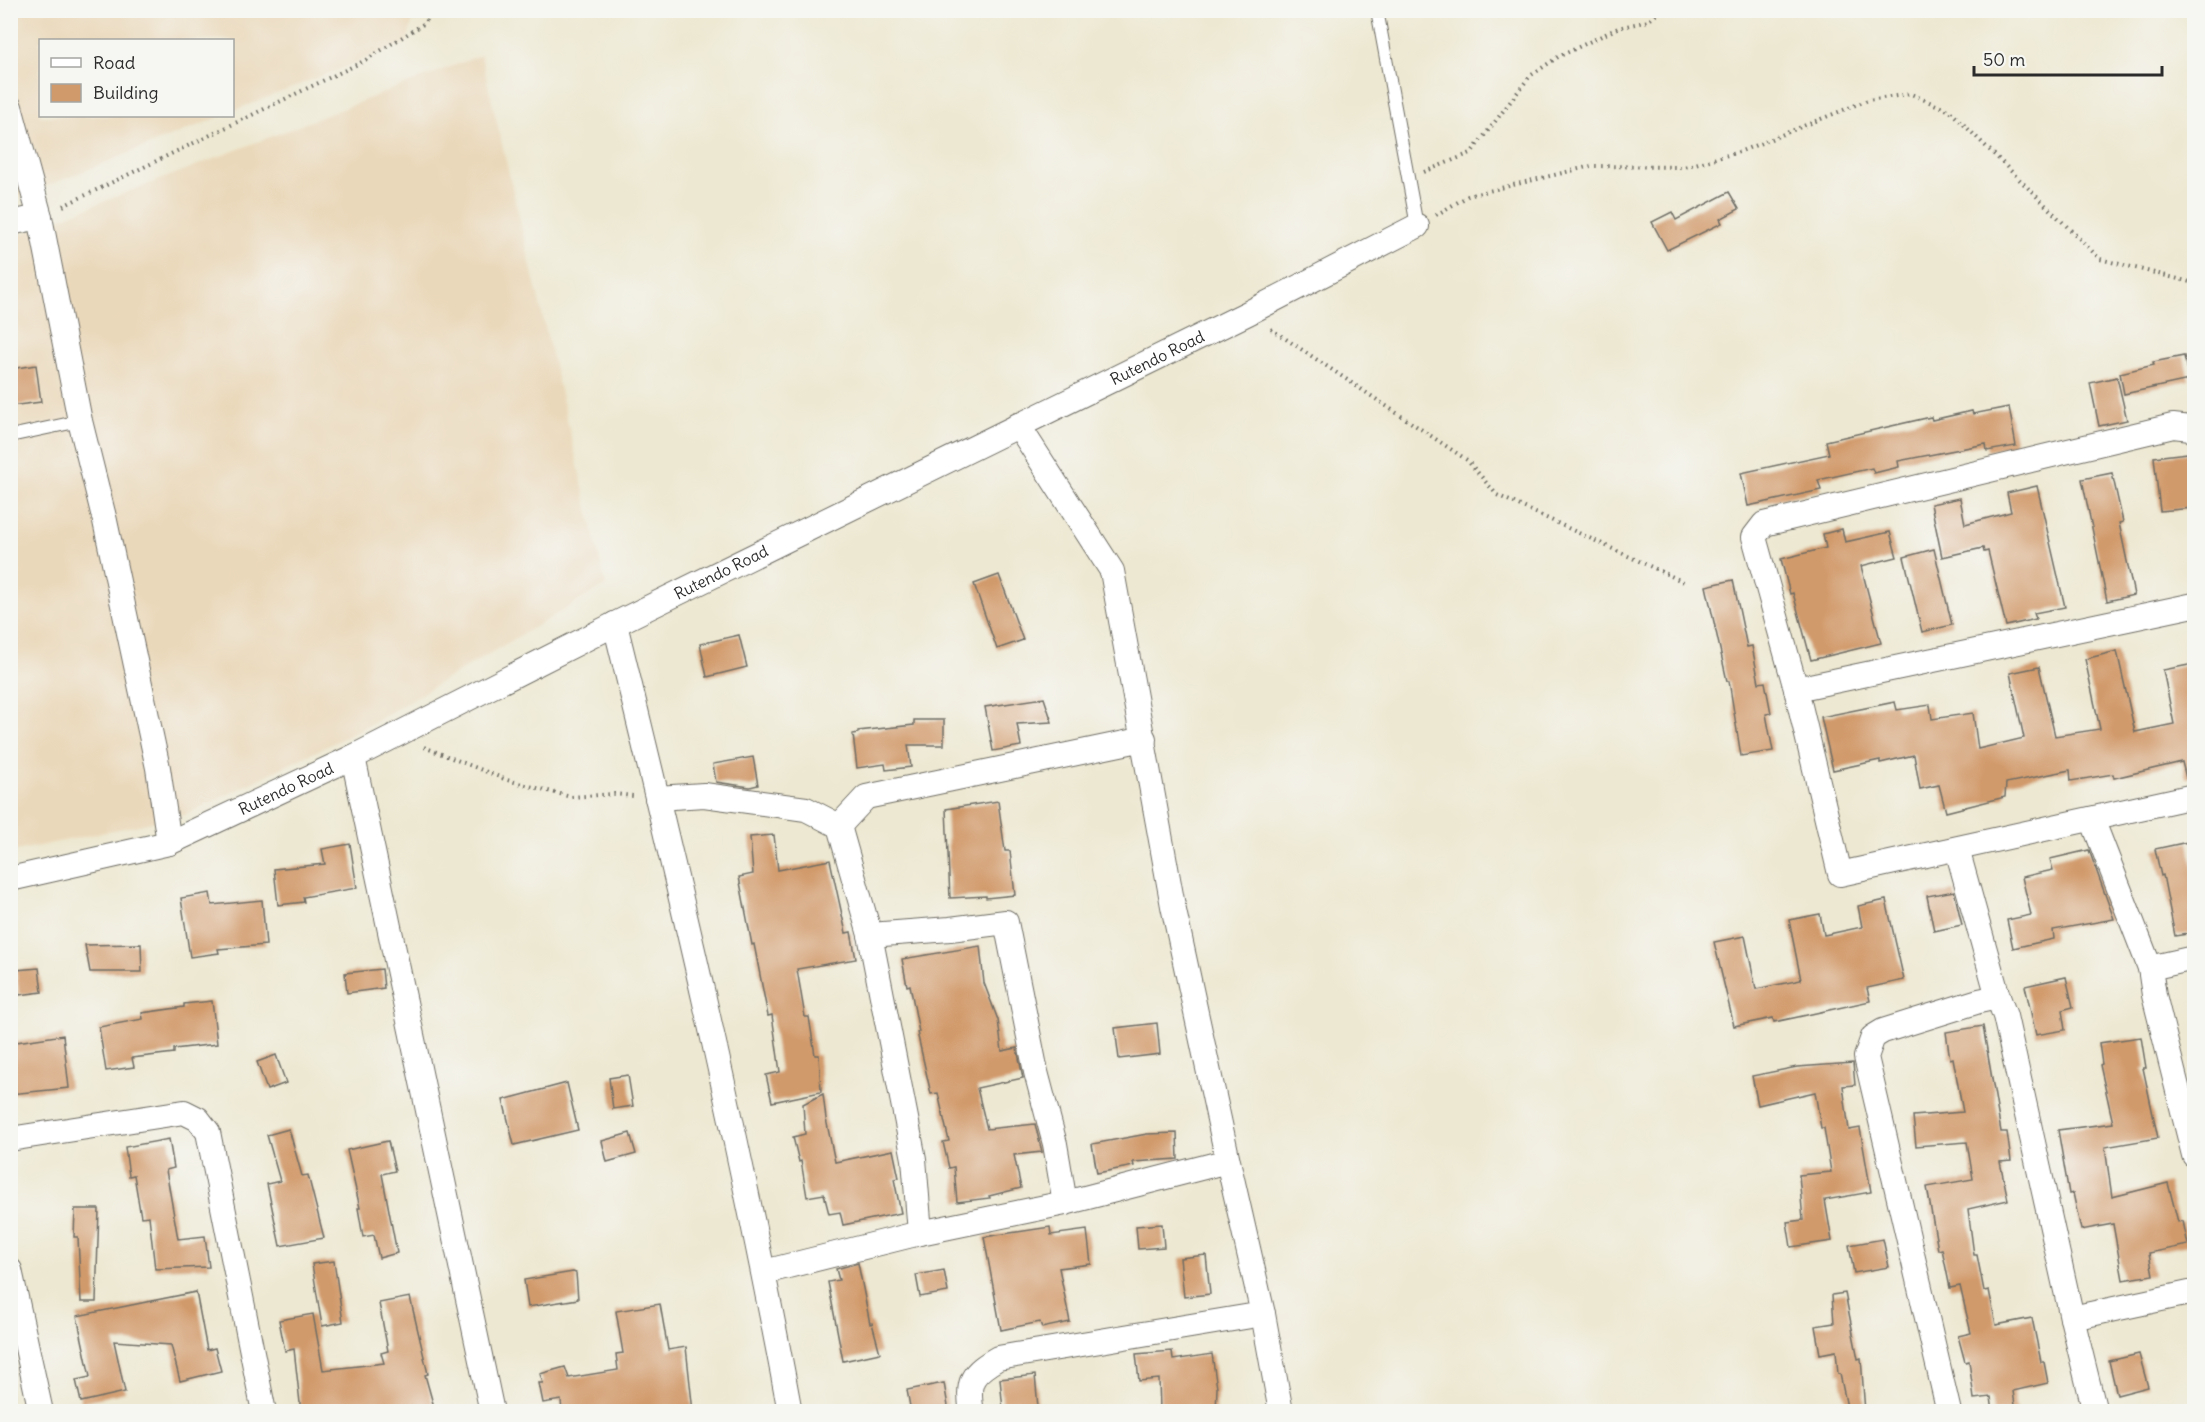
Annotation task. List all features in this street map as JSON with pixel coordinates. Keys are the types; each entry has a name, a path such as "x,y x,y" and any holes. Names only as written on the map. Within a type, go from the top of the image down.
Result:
{"street":[{"path":"10,108 40,216 80,421 105,521 153,745 169,843"},
{"path":"10,223 40,216"},
{"name":"Rutendo Road","path":"10,879 169,843 353,757 615,624 1248,313 1417,226"},
{"path":"1018,425 1112,571 1173,906 1263,1314 1281,1412"},
{"path":"2194,431 2173,426 1764,524 1754,537 1796,689 1840,874 2194,796"},
{"path":"1796,689 2194,605"},
{"path":"615,624 657,798 764,1272 790,1412"},
{"path":"839,826 866,797 1144,739"},
{"path":"353,757 492,1412"},
{"path":"657,798 704,795 806,809 839,826 870,935 914,1159 920,1233"},
{"path":"2092,819 2150,968 2154,995 2194,1155"},
{"path":"1957,849 2005,1016 2072,1318 2096,1412"},
{"path":"870,935 1006,922 1036,1072 1055,1144 1065,1203"},
{"path":"2150,968 2194,958"},
{"path":"1949,1412 1866,1057 1874,1037 1883,1032 1978,1001 1998,997"},
{"path":"10,1139 184,1112 198,1119 208,1132 264,1412"},
{"path":"764,1272 920,1233 1065,1203 1228,1161"},
{"path":"10,1270 41,1412"},
{"path":"2072,1318 2194,1292"},
{"path":"972,1412 968,1391 978,1369 998,1358 1263,1314"}],"lane":[{"path":"1377,10 1417,226"},
{"path":"10,436 80,421"}],"path":[{"path":"40,216 364,61 425,23 429,10"},
{"path":"1409,178 1471,153 1530,76 1558,57 1618,28 1648,21 1662,10"},
{"path":"1417,226 1468,196 1591,166 1684,167 1739,152 1868,100 1911,93 1950,111 2100,259 2194,284"},
{"path":"1248,313 1467,460 1497,495 1686,583"},
{"path":"395,735 507,780 571,797 614,794 657,798"}],"shaded area":[{"path":"11,11 415,11 407,42 234,111 234,39 39,39 39,117 219,117 11,200"},
{"path":"481,55 606,585 360,730 185,815 11,852 10,238"}],"building":[{"path":"1729,192 1739,209 1720,219 1722,223 1667,250 1652,222 1672,212 1676,220"},
{"path":"2184,356 2189,380 2124,394 2120,373 2154,365 2153,362"},
{"path":"36,365 41,402 10,406 10,369"},
{"path":"2117,377 2127,420 2099,426 2090,383"},
{"path":"2009,407 2016,446 1987,451 1986,444 1898,461 1899,467 1874,473 1872,468 1818,480 1821,490 1748,506 1741,473 1829,454 1826,441 1931,417 1932,420 1972,411 1973,414"},
{"path":"2187,453 2193,508 2160,511 2154,457"},
{"path":"2112,473 2123,522 2119,523 2134,595 2107,601 2082,479"},
{"path":"2037,486 2065,607 2034,613 2036,619 2006,626 1988,551 1984,552 1983,548 1942,557 1931,504 1960,498 1965,524 2011,512 2007,493"},
{"path":"1842,529 1845,542 1890,532 1897,557 1861,566 1881,643 1811,660 1793,593 1790,594 1781,559 1826,548 1823,534"},
{"path":"1934,549 1952,625 1922,632 1904,557"},
{"path":"999,575 1023,640 997,649 974,584"},
{"path":"1733,580 1747,647 1752,646 1759,683 1765,682 1771,713 1766,714 1773,751 1741,756 1729,681 1727,681 1706,586"},
{"path":"739,635 747,667 707,677 700,644"},
{"path":"2117,651 2135,732 2174,724 2163,670 2194,664 2194,777 2186,778 2182,762 2114,778 2113,774 2071,781 2070,770 2006,783 2005,797 1946,812 1939,785 1920,789 1914,755 1833,770 1821,717 1895,702 1897,710 1930,705 1932,719 1973,713 1978,749 2024,738 2010,673 2039,667 2055,736 2100,729 2085,659"},
{"path":"1044,698 1052,722 1017,724 1021,746 993,751 985,707"},
{"path":"914,720 944,720 944,745 908,745 911,767 886,770 885,764 857,768 853,734 858,731 914,725"},
{"path":"753,757 758,785 750,787 716,782 713,764"},
{"path":"998,801 1005,851 1010,851 1015,895 950,898 946,809"},
{"path":"774,835 778,870 830,860 846,933 851,932 856,959 797,969 805,1017 809,1017 815,1055 819,1055 821,1092 772,1102 766,1075 780,1072 772,1015 768,1016 739,877 753,874 750,837"},
{"path":"2188,842 2194,874 2194,933 2175,936 2163,875 2161,876 2155,849"},
{"path":"350,844 357,888 303,897 304,902 278,905 274,869 325,864 322,849"},
{"path":"2089,850 2114,919 2053,930 2054,939 2013,948 2007,920 2031,915 2022,877 2053,870 2050,859"},
{"path":"1954,891 1962,925 1934,931 1927,896"},
{"path":"210,893 212,905 262,900 266,945 218,949 219,953 190,957 181,898"},
{"path":"1886,900 1904,980 1867,988 1870,1001 1774,1022 1773,1018 1734,1026 1714,942 1745,936 1756,989 1801,980 1789,920 1820,914 1824,935 1862,927 1858,906"},
{"path":"141,944 142,972 90,972 85,945"},
{"path":"980,946 984,983 998,1020 1002,1051 1017,1048 1023,1078 977,1088 987,1129 1035,1124 1042,1152 1014,1155 1021,1188 989,1196 990,1198 957,1202 954,1167 949,1168 943,1142 949,1141 938,1093 931,1094 917,1032 919,1032 910,985 907,986 902,959"},
{"path":"39,968 42,992 19,995 16,970"},
{"path":"382,969 384,988 347,993 345,973"},
{"path":"2066,977 2073,1007 2062,1010 2065,1030 2036,1035 2025,986"},
{"path":"212,1001 217,1044 174,1049 174,1053 132,1058 134,1067 106,1071 99,1027 143,1019 142,1013"},
{"path":"1157,1023 1160,1054 1119,1059 1115,1028"},
{"path":"1983,1026 2001,1132 2007,1132 2011,1161 2000,1162 2008,1200 1968,1209 1974,1255 1977,1255 1984,1291 1989,1290 1996,1325 2032,1318 2048,1383 2013,1391 2016,1412 1993,1412 1991,1397 1974,1399 1969,1361 1965,1362 1958,1336 1971,1333 1960,1286 1950,1288 1942,1249 1938,1250 1927,1187 1973,1179 1967,1142 1916,1146 1913,1116 1963,1112 1946,1032"},
{"path":"63,1035 69,1088 10,1094 10,1043"},
{"path":"2141,1037 2146,1068 2143,1068 2158,1138 2105,1147 2112,1197 2168,1183 2178,1222 2183,1221 2188,1245 2149,1253 2153,1275 2123,1280 2113,1224 2081,1230 2073,1193 2069,1194 2058,1130 2113,1123 2100,1065 2102,1064 2099,1043"},
{"path":"276,1055 286,1083 267,1090 257,1062"},
{"path":"1853,1063 1855,1085 1843,1086 1849,1130 1860,1128 1871,1192 1825,1200 1832,1241 1791,1247 1787,1222 1803,1220 1799,1175 1831,1172 1824,1128 1821,1128 1815,1092 1758,1105 1752,1076 1797,1067"},
{"path":"628,1075 633,1106 613,1109 609,1078"},
{"path":"567,1083 578,1130 514,1145 503,1100"},
{"path":"823,1094 835,1162 893,1150 899,1178 894,1179 901,1213 843,1225 840,1212 829,1214 824,1194 807,1197 801,1161 799,1162 793,1137 805,1134 803,1104"},
{"path":"289,1129 302,1176 308,1175 324,1238 280,1246 267,1184 280,1181 267,1135"},
{"path":"630,1133 636,1154 607,1162 602,1141"},
{"path":"1177,1133 1178,1159 1133,1162 1134,1166 1097,1173 1092,1144 1147,1134"},
{"path":"169,1139 174,1168 166,1170 178,1239 205,1236 209,1267 155,1269 149,1216 141,1217 134,1175 129,1176 125,1147"},
{"path":"388,1141 395,1171 382,1174 397,1253 379,1258 374,1235 363,1237 358,1208 360,1208 347,1150"},
{"path":"75,1209 99,1209 96,1302 81,1302 78,1237 74,1237"},
{"path":"1162,1224 1164,1247 1138,1249 1136,1226"},
{"path":"1050,1227 1051,1235 1087,1230 1091,1264 1059,1268 1070,1322 1042,1328 1040,1322 1001,1330 984,1237"},
{"path":"1883,1239 1889,1267 1854,1273 1849,1245"},
{"path":"1206,1255 1210,1294 1184,1297 1180,1258"},
{"path":"334,1261 343,1322 322,1326 312,1264"},
{"path":"858,1263 870,1324 872,1323 880,1353 843,1361 828,1282 839,1280 836,1269"},
{"path":"944,1270 948,1292 920,1297 916,1275"},
{"path":"576,1273 578,1299 528,1307 524,1280"},
{"path":"196,1292 207,1350 215,1348 221,1371 180,1381 171,1345 114,1341 125,1392 81,1402 76,1380 90,1377 77,1316"},
{"path":"1845,1293 1858,1359 1861,1358 1865,1412 1848,1412 1840,1374 1838,1374 1836,1351 1820,1354 1815,1326 1834,1323 1832,1295"},
{"path":"410,1297 428,1374 425,1375 434,1407 416,1412 301,1412 294,1349 285,1351 279,1320 313,1314 323,1370 384,1363 381,1353 388,1351 379,1303"},
{"path":"660,1304 668,1350 686,1347 693,1412 562,1412 561,1400 543,1403 539,1383 543,1383 540,1374 565,1367 569,1378 618,1370 616,1354 623,1353 616,1311"},
{"path":"1172,1351 1173,1360 1212,1354 1217,1388 1216,1412 1160,1412 1159,1379 1139,1381 1136,1354"},
{"path":"2139,1354 2148,1387 2117,1395 2109,1361"},
{"path":"1035,1375 1038,1407 1003,1410 1000,1379"},
{"path":"944,1383 949,1412 911,1412 907,1390"}]}
